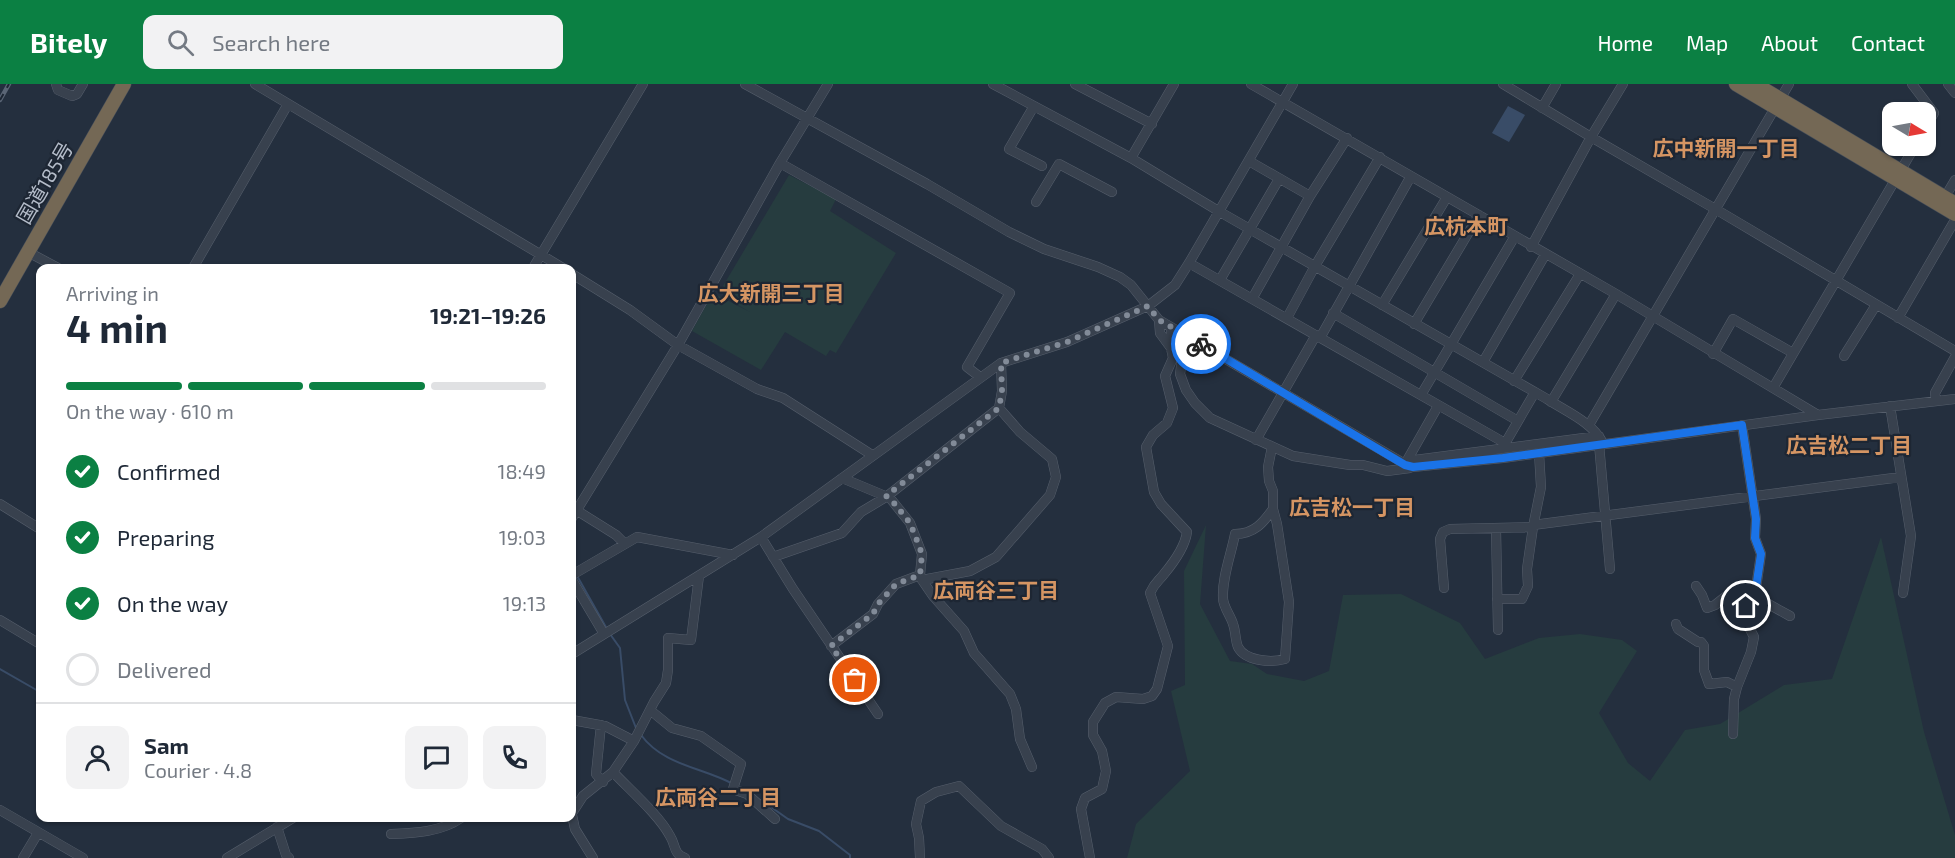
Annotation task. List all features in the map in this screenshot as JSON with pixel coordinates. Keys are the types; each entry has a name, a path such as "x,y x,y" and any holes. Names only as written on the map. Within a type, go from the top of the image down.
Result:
{"highway":[{"name":"国道185号","path":"0,301 124,84"},
{"path":"1736,84 1778,104 1897,174 1955,214"},
{"path":"1755,84 1778,104"},
{"path":"1897,174 1950,200"}],"street":[{"path":"56,84 58,90 72,96 77,94 83,84"},
{"path":"255,84 556,264"},
{"path":"535,264 643,84"},
{"path":"745,84 1009,232 1044,249 1120,277 1131,285 1159,320 1408,464"},
{"path":"576,511 678,345 780,163 828,84"},
{"path":"993,84 1131,158 1249,229 1589,425 1600,441 1610,569"},
{"path":"1075,84 1152,124"},
{"path":"1131,158 1174,84"},
{"path":"1251,84 1616,294 1818,415"},
{"path":"576,652 761,537 1001,363 1067,342 1148,306 1174,285 1189,263 1293,84"},
{"path":"1503,84 1955,351"},
{"path":"1542,108 1556,84"},
{"path":"1531,247 1591,137 1623,84"},
{"path":"1589,425 1790,84"},
{"path":"1912,84 1926,102"},
{"path":"1948,84 1955,93"},
{"path":"195,264 288,104"},
{"path":"1034,106 1009,149 1042,166"},
{"path":"1252,299 1310,196 1347,138"},
{"path":"1773,388 1909,156"},
{"path":"1287,318 1380,157"},
{"path":"1250,161 1310,196"},
{"path":"780,163 1010,293 968,367 980,377"},
{"path":"1036,202 1059,164 1112,192"},
{"path":"1256,440 1333,313 1411,176"},
{"path":"1220,280 1279,179"},
{"path":"1950,200 1955,180"},
{"path":"1382,305 1447,197"},
{"path":"1414,324 1479,215"},
{"path":"1898,318 1955,220"},
{"path":"1421,395 1515,236"},
{"path":"28,252 50,264"},
{"path":"1483,362 1545,255"},
{"path":"1189,263 1421,395 1503,450 1539,453 1600,441"},
{"path":"1514,381 1580,274"},
{"path":"576,276 630,310 678,345 758,389 783,398 872,455"},
{"path":"1551,402 1616,294"},
{"path":"1844,356 1876,305"},
{"path":"1333,313 1518,421"},
{"path":"1713,354 1732,319 1793,353"},
{"path":"1090,858 1082,809 1085,798 1102,789 1106,771 1102,751 1093,735 1093,722 1105,703 1116,697 1143,699 1152,696 1157,689 1168,646 1150,593 1155,582 1163,577 1186,543 1187,532 1161,504 1154,492 1146,447 1153,435 1167,423 1173,408 1165,376 1173,358 1171,348 1160,333 1159,320"},
{"path":"1171,327 1171,334 1182,346 1184,352 1180,374 1195,404 1210,418 1293,456 1364,465 1387,471 1408,464 1503,450 1742,425 1955,399"},
{"path":"1936,402 1935,393 1955,357"},
{"path":"773,557 842,533 861,512 886,496 999,408 1002,391 1001,363"},
{"path":"1503,450 1534,392"},
{"path":"1408,464 1438,406"},
{"path":"1890,406 1911,536 1903,593"},
{"path":"831,646 873,614 878,604 896,584 970,571 996,557 1050,495 1056,477 1052,459 1020,432 999,408"},
{"path":"1733,734 1734,699 1754,637 1748,624 1746,606 1756,588 1761,554 1755,538 1756,519 1742,425"},
{"path":"1272,447 1268,466 1289,602 1285,659 1271,661 1253,658 1240,650 1234,626 1223,600 1228,561 1235,534 1242,534 1263,524 1273,509"},
{"path":"1497,599 1522,599 1528,586 1527,569 1541,487 1539,453"},
{"path":"1444,588 1440,539 1443,532 1450,529 1533,526 1901,477"},
{"path":"842,478 890,498 910,523 922,554 921,578 933,596 964,631 974,653 1010,694 1016,709 1020,739 1032,767"},
{"path":"0,504 36,526"},
{"path":"576,515 616,535 626,544"},
{"path":"1496,528 1498,630"},
{"path":"576,573 637,537 733,555"},
{"path":"761,537 878,714"},
{"path":"576,807 583,796 613,772 634,741 666,683 668,638 692,640 699,576"},
{"path":"1696,586 1707,608 1716,605 1725,597 1746,606"},
{"path":"576,587 604,634"},
{"path":"1752,595 1790,616"},
{"path":"0,620 36,642"},
{"path":"1676,624 1678,629 1704,646 1704,670 1709,684 1727,682 1737,687"},
{"path":"650,710 672,728 701,736 741,764 733,789 747,794 775,819"},
{"path":"576,721 600,725 634,741"},
{"path":"600,725 596,774 603,782"},
{"path":"613,772 658,819 671,837 675,851 679,856 685,858"},
{"path":"920,858 916,824 921,801 936,792 959,786 1000,826 1042,849 1049,858"},
{"path":"0,810 82,858"},
{"path":"227,858 286,822"},
{"path":"391,834 417,833 441,828 455,822"},
{"path":"574,822 575,829 593,858"},
{"path":"277,827 289,858"},
{"path":"23,858 38,832"}],"green space":[{"path":"789,175 836,199 830,211 896,253 836,353 830,350 826,356 785,332 761,370 692,331 713,293 750,312 726,298 723,286"},
{"path":"1206,525 1200,604 1230,661 1252,664 1267,674 1304,681 1329,671 1343,595 1401,594 1460,623 1485,659 1539,638 1580,634 1622,640 1637,651 1599,713 1628,763 1650,781 1685,730 1720,724 1784,685 1832,679 1881,537 1924,732 1955,835 1955,858 1127,858 1136,824 1190,771 1171,691 1185,685 1184,571"}],"water":[{"path":"1508,106 1525,115 1509,142 1492,133"}],"waterway":[{"path":"576,574 607,629"},
{"path":"610,634 620,648 625,700 636,728"},
{"path":"0,669 36,690"},
{"path":"641,735 650,745 672,760 733,784"},
{"path":"761,800 788,819 819,831 850,855 850,858"}],"railway":[{"path":"0,100 9,84"}],"way so far":[{"path":"855,680 831,646 873,614 878,604 896,584 920,575 922,554 910,523 886,496 999,408 1002,391 1001,363 1067,342 1148,306 1159,320 1201,344"}],"district":[{"name":"広中新開一丁目","path":"1726,149"},
{"name":"広杭本町","path":"1466,227"},
{"name":"広大新開三丁目","path":"771,294"},
{"name":"広吉松二丁目","path":"1849,446"},
{"name":"広吉松一丁目","path":"1352,508"},
{"name":"広両谷三丁目","path":"996,591"},
{"name":"広両谷二丁目","path":"718,798"}],"route":[{"path":"1201,344 1405,465 1413,467 1503,458 1742,425 1756,519 1755,538 1761,554 1756,588 1746,606"}]}
